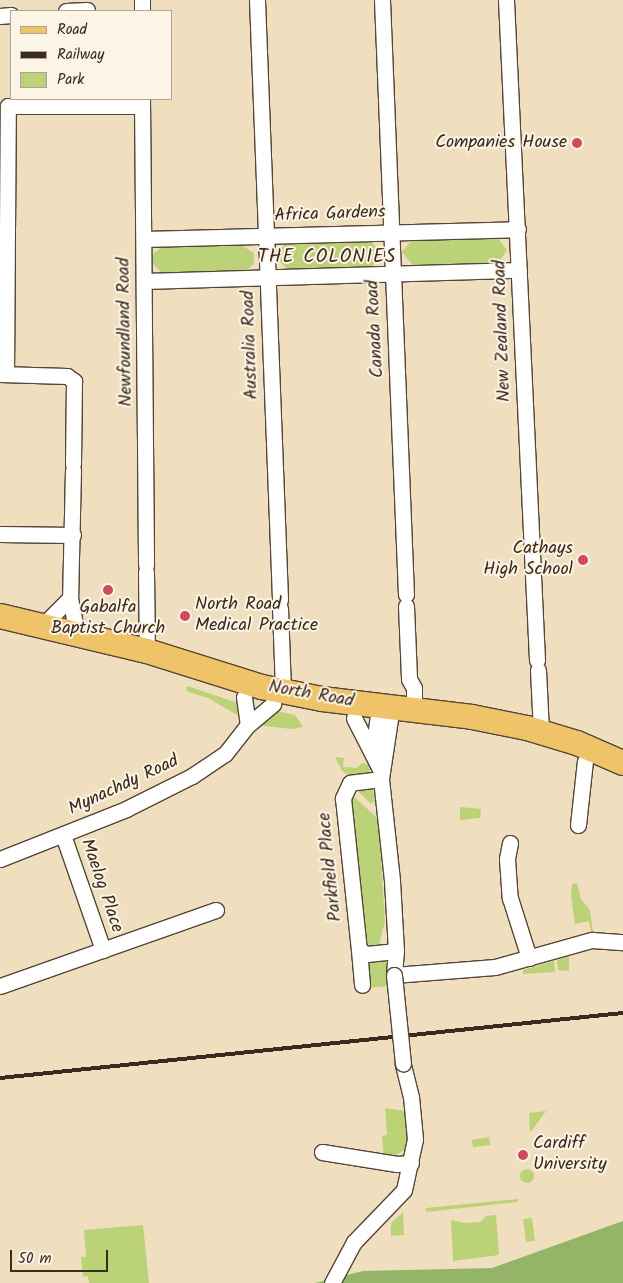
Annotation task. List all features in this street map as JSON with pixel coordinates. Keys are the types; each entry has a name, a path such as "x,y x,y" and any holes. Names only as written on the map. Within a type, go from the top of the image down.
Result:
{"main road":[{"name":"North Road","path":"0,616 147,650 278,698"},
{"name":"North Road","path":"0,632 109,657 244,697 278,698 541,732 623,762"},
{"name":"North Road","path":"384,713 524,741 585,761 623,778"}],"street":[{"name":"Australia Road","path":"257,0 280,604 278,698"},
{"name":"Canada Road","path":"382,0 409,679 414,688 384,713"},
{"name":"New Zealand Road","path":"506,0 541,732"},
{"name":"Newfoundland Road","path":"142,102 147,650"},
{"path":"76,633 70,598 73,535 74,382 71,378 3,374 8,106 142,102"},
{"name":"Africa Gardens","path":"144,239 518,229"},
{"path":"144,281 519,270"},
{"path":"0,534 73,535"},
{"path":"43,625 70,598"},
{"path":"244,697 248,724"},
{"name":"Mynachdy Road","path":"0,858 126,809 198,772 225,754 248,724 278,698"},
{"path":"373,752 384,713"},
{"path":"381,775 373,752 384,713"},
{"path":"332,1283 354,1242 404,1190 415,1139 411,1097 403,1064 394,975 396,951 388,826 382,809 381,775 384,713"},
{"path":"578,825 585,761"},
{"name":"Parkfield Place","path":"362,985 343,798 350,783 381,775"},
{"name":"Maelog Place","path":"63,835 103,950"},
{"path":"510,843 507,859 510,898 529,958"},
{"name":"Maelog Place","path":"0,986 216,910"},
{"path":"394,975 495,967 592,940 623,942"},
{"path":"359,950 368,954 396,951"},
{"path":"322,1152 397,1164 411,1163"}],"green space":[{"path":"496,236 507,250 497,265 414,267 402,252 413,239"},
{"path":"370,240 381,254 371,268 288,270 275,256 287,242"},
{"path":"238,243 254,253 254,263 245,273 163,275 150,260 154,253 166,244"},
{"path":"187,686 238,703 242,718 208,698 186,691"},
{"path":"277,711 295,715 303,727 292,729 256,725"},
{"path":"335,757 344,758 343,767 357,768 362,763 374,765 367,774 349,776 342,771"},
{"path":"372,786 375,801 371,804 355,788"},
{"path":"349,792 377,818 379,828 385,921 379,946 371,947 365,940"},
{"path":"460,807 481,809 480,818 460,820"},
{"path":"577,883 581,899 590,910 593,932 591,932 589,921 575,924 571,896 572,884"},
{"path":"569,956 569,971 558,970 557,960"},
{"path":"386,959 389,986 367,988 366,962"},
{"path":"554,961 555,972 523,974 523,970"},
{"path":"385,1108 405,1111 409,1135 406,1149 391,1158 384,1157 382,1136 387,1135"},
{"path":"546,1111 530,1133 529,1113"},
{"path":"489,1137 490,1145 473,1147 472,1140"},
{"path":"527,1169 532,1171 534,1176 532,1181 527,1183 522,1181 520,1176 522,1171"},
{"path":"518,1199 518,1202 426,1212 426,1208"},
{"path":"403,1212 404,1235 391,1236 391,1223"},
{"path":"496,1215 499,1255 453,1261 451,1220 464,1223 480,1222 486,1216"},
{"path":"532,1218 535,1241 526,1242 523,1219"},
{"path":"623,1221 623,1283 315,1283 363,1271 492,1268"},
{"path":"143,1225 149,1283 89,1283 88,1276 83,1277 81,1257 86,1257 84,1230"}],"railway":[{"path":"0,1078 623,1013"}],"place":[{"name":"Companies House","path":"577,143"},
{"name":"Cathays High School","path":"583,560"},
{"name":"Gabalfa Baptist Church","path":"108,590"},
{"name":"North Road Medical Practice","path":"185,616"},
{"name":"Cardiff University","path":"523,1155"}],"district":[{"name":"THE COLONIES","path":"327,258"}]}
